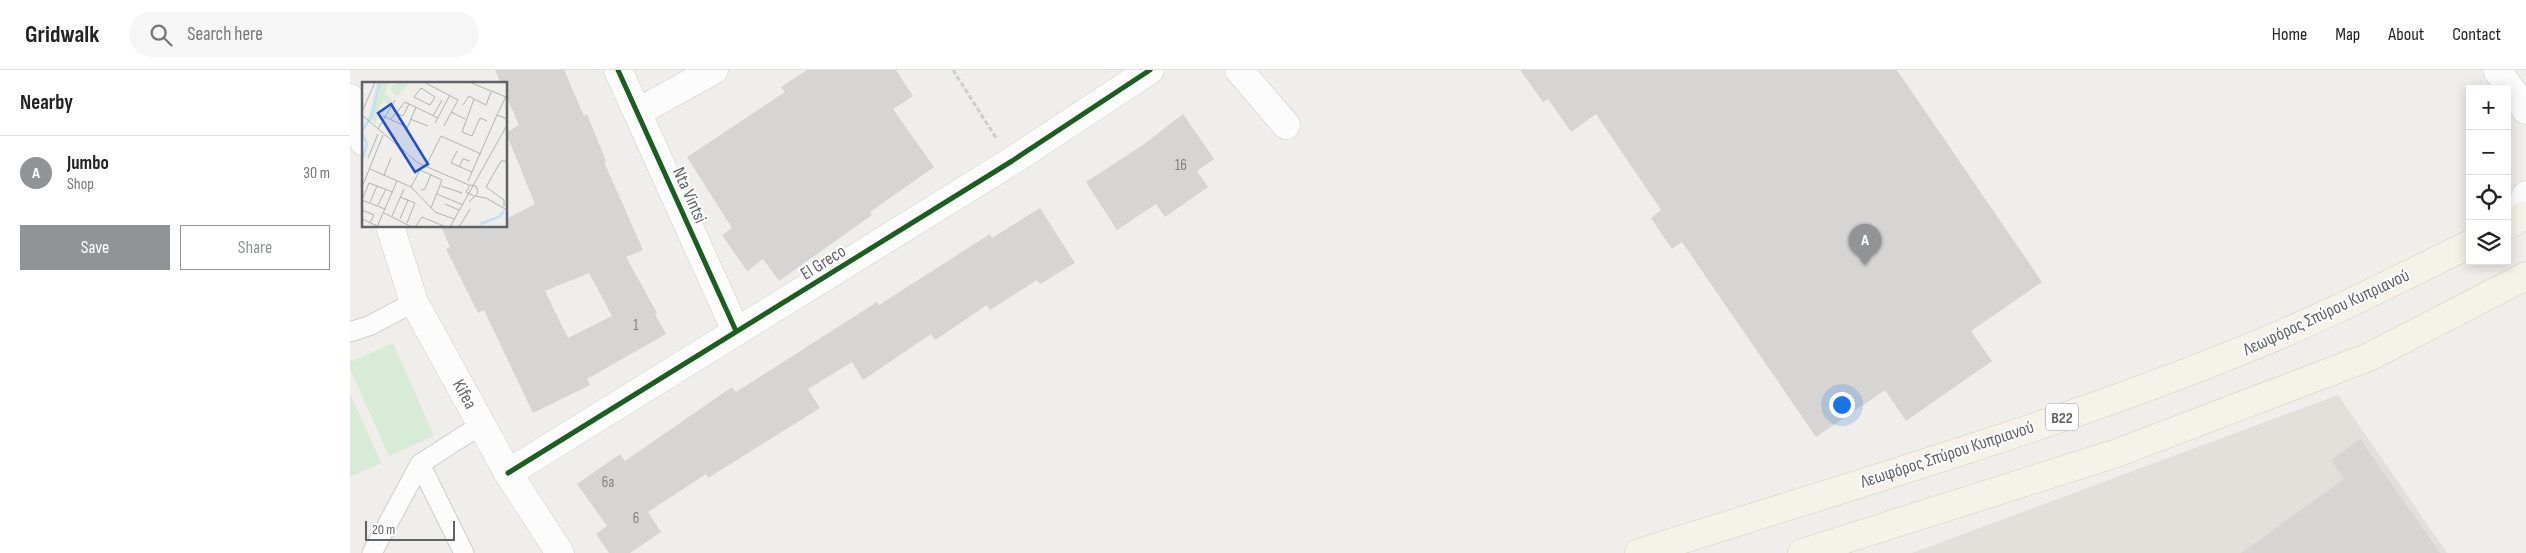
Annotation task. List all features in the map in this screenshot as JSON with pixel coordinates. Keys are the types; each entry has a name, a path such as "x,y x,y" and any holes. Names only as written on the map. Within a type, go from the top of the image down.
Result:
{"main road":[{"name":"Λεωφόρος Σπύρου Κυπριανού","path":"1639,553 2112,401 2233,355 2332,312 2466,246"},
{"path":"1802,553 2117,453 2360,360 2526,276"}],"street":[{"name":"Nta Vintsi","path":"618,70 736,331"},
{"path":"638,112 714,70"},
{"name":"El Greco","path":"508,472 1012,162 1150,70"},
{"path":"1239,70 1286,125"},
{"path":"2497,70 2524,114"},
{"path":"350,98 362,136"},
{"path":"2516,221 2526,196"},
{"name":"Kifea","path":"391,228 414,302 508,472 560,553"}],"lane":[{"path":"350,332 371,325 414,302"},
{"path":"372,553 420,464 482,424"},
{"path":"420,464 464,553"}],"path":[{"path":"953,70 1012,162"}],"shaded area":[{"path":"2338,395 2447,553 1912,553"}],"green space":[{"path":"393,343 434,436 389,456 350,369 350,362"},
{"path":"350,393 381,463 350,477"}],"building":[{"path":"495,70 564,70 584,116 587,114 606,161 604,162 643,250 626,257 657,313 655,314 666,334 587,379 590,385 533,413 484,310 478,313 446,249 450,247 442,228 508,228 508,218 535,204 508,138 508,132 519,125 508,100 508,82 500,82","holes":["589,273 612,316 568,338 545,291"]},
{"path":"807,70 896,70 913,96 893,109 934,167 870,212 872,215 779,281 763,259 747,271 722,235 732,228 687,157 785,92 781,87"},
{"path":"1520,70 1897,70 2042,282 1971,331 1992,361 1906,421 1885,390 1816,437 1682,242 1672,249 1651,218 1661,210 1596,114 1571,132 1548,99 1543,102"},
{"path":"1183,114 1214,159 1197,171 1208,187 1165,217 1156,204 1117,230 1086,182 1143,145"},
{"path":"1040,208 1075,263 1040,284 1037,280 990,310 987,305 935,340 931,334 863,380 852,362 808,389 820,408 708,478 706,474 648,512 661,532 630,553 609,553 596,534 607,526 577,484 620,454 625,461 732,387 736,392 877,302 879,305 990,234 992,238"},
{"path":"2360,439 2440,553 2241,553 2344,479 2331,460"}],"cycle path":[{"path":"618,70 736,331"},
{"path":"508,473 1012,161 1150,70"}],"place":[{"name":"Jumbo","path":"1865,265"}]}
